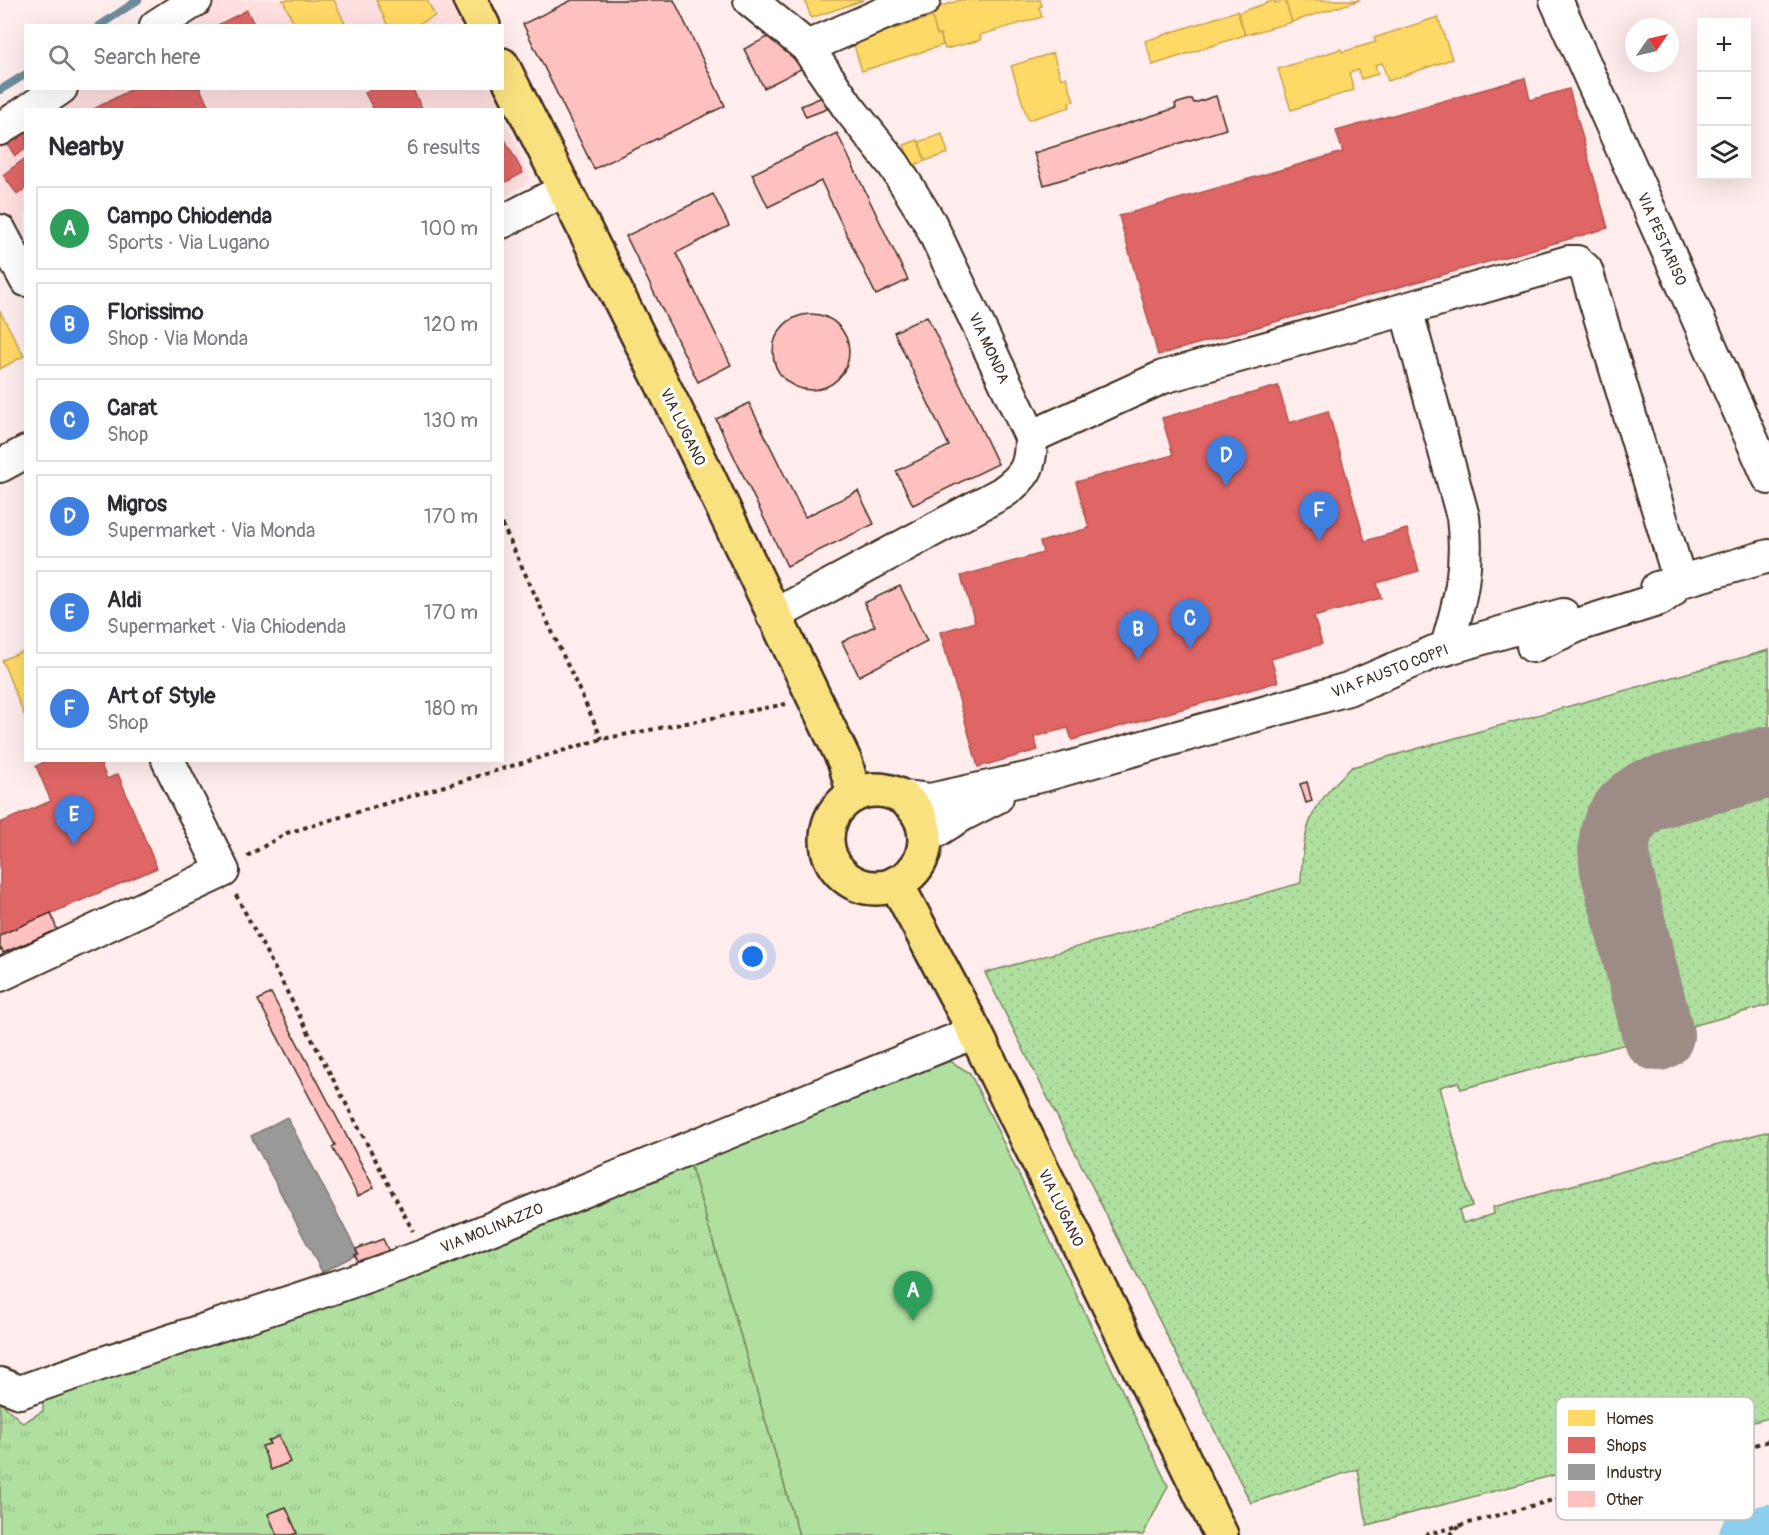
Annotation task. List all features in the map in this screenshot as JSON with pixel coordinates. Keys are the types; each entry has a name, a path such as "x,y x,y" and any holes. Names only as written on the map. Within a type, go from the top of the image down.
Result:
{"main road":[{"path":"470,0 482,24"},
{"name":"VIA LUGANO","path":"504,69 686,431 845,762 854,794"},
{"path":"870,790 887,790 903,798 915,809 923,824 925,838 923,852 917,865 908,876 880,888 863,886 848,879 836,867 828,852 826,835 831,818 840,804 854,794 870,790"},
{"name":"VIA LUGANO","path":"896,883 975,1032 1221,1535"}],"street":[{"path":"159,24 196,0"},
{"name":"VIA MONDA","path":"750,0 807,47 848,107 894,165 930,223 1031,437"},
{"path":"807,47 887,12 924,0"},
{"name":"VIA PESTARISO","path":"1556,0 1769,478"},
{"path":"32,108 58,90"},
{"path":"0,129 24,113"},
{"path":"504,221 566,190"},
{"path":"0,231 24,276"},
{"path":"773,616 1020,480 1031,457 1031,437 1163,377 1568,262 1577,262 1584,267 1678,575 1671,591 1660,599 1581,624 1533,646"},
{"path":"1406,309 1463,517 1465,565 1460,601 1446,649"},
{"path":"0,466 24,453"},
{"name":"VIA FAUSTO COPPI","path":"903,798 930,800 1044,775 1348,689 1446,649 1769,556"},
{"path":"1348,689 1414,680 1769,578"},
{"path":"0,975 223,871 169,762"},
{"name":"VIA FAUSTO COPPI","path":"925,838 990,799 1044,775"},
{"name":"VIA MOLINAZZO","path":"0,1384 20,1392 89,1366 345,1285 426,1255 975,1032"}],"path":[{"path":"504,529 602,739"},
{"path":"426,1255 223,871 287,833 602,739 813,699"},
{"path":"1754,1445 1769,1441"},
{"path":"1425,1535 1556,1500"},
{"path":"1450,1535 1460,1526"}],"shaded area":[{"path":"196,0 457,0 467,24 161,24"},
{"path":"59,90 494,90 502,108 33,108"},
{"path":"24,113 24,278 0,231 0,129"},
{"path":"504,116 531,181 504,196"}],"green space":[{"path":"1769,650 1769,1005 1461,1089 1458,1082 1440,1087 1472,1206 1459,1210 1463,1223 1494,1214 1493,1207 1769,1131 1769,1418 1754,1422 1754,1397 1556,1397 1556,1475 1367,1525 1358,1469 1251,1503 985,973 1301,883 1304,847 1311,819 1326,794 1352,767"},
{"path":"950,1061 970,1073 1168,1486 1143,1535 799,1535 688,1156"},
{"path":"688,1156 799,1535 0,1535 0,1402 23,1423 43,1411 43,1402 52,1391 615,1190 620,1193 658,1180"}],"building: Homes":[{"path":"283,0 334,0 345,24 294,24"},
{"path":"376,0 427,0 435,16 419,24 387,24"},
{"path":"805,0 864,0 811,18"},
{"path":"960,0 1040,0 1042,6 1039,7 1042,17 980,35 981,40 945,49 940,34 937,35 930,10"},
{"path":"1275,0 1275,3 1285,0 1292,22 1245,35 1238,13"},
{"path":"1285,0 1360,0 1292,22"},
{"path":"1237,11 1245,35 1153,65 1145,41"},
{"path":"932,17 937,35 940,34 943,45 862,71 853,42"},
{"path":"1438,17 1452,59 1388,81 1382,63 1375,65 1378,74 1361,79 1358,70 1349,73 1354,90 1291,110 1278,69 1341,49 1342,52 1376,42 1374,38"},
{"path":"1053,53 1061,79 1066,77 1074,101 1069,102 1070,107 1028,120 1011,66"},
{"path":"942,134 948,153 925,161 919,142"},
{"path":"918,140 925,161 911,166 904,145"},
{"path":"0,311 24,356 0,369"},
{"path":"24,651 24,715 2,660"}],"building: Shops":[{"path":"247,10 254,24 220,24"},
{"path":"1525,78 1530,100 1569,89 1608,228 1158,355 1119,216 1343,152 1336,131"},
{"path":"130,90 201,90 209,108 96,108"},
{"path":"370,90 413,90 422,108 373,108 365,93"},
{"path":"24,130 24,150 15,156 6,142"},
{"path":"504,138 523,173 504,183"},
{"path":"23,160 24,189 17,194 3,175"},
{"path":"1278,386 1289,423 1328,411 1365,541 1407,529 1419,571 1377,583 1381,598 1314,617 1322,644 1271,659 1278,682 1072,740 1068,728 1034,737 1038,750 978,767 940,632 975,622 961,576 1043,553 1040,542 1089,528 1076,482 1173,455 1162,418"},
{"path":"44,762 100,762 107,779 118,774 157,868 0,935 0,823 51,801 36,766"}],"building: Industry":[{"path":"287,1117 358,1254 322,1272 251,1136"}],"building: Other":[{"path":"572,0 674,0 725,106 594,169 523,24"},
{"path":"778,32 794,48 803,68 764,88 744,49"},
{"path":"827,95 832,107 806,117 801,106"},
{"path":"1216,96 1226,129 1044,185 1034,153 1176,108 1175,104 1192,99 1194,103"},
{"path":"837,133 908,280 876,295 821,181 768,207 752,174"},
{"path":"713,194 729,226 676,253 731,365 698,382 626,236"},
{"path":"811,314 825,317 838,325 846,338 849,352 846,366 838,379 825,387 811,390 797,387 784,379 776,366 773,352 776,338 784,325 797,317"},
{"path":"927,316 998,464 913,505 896,471 949,446 894,332"},
{"path":"749,403 805,517 858,491 874,524 787,566 716,419"},
{"path":"900,586 927,641 859,676 842,642 875,626 864,603"},
{"path":"1307,782 1312,801 1306,803 1300,784"},
{"path":"51,913 57,930 3,953 2,949 0,950 0,935"},
{"path":"271,993 374,1188 358,1196 332,1147 335,1145 258,1000"},
{"path":"383,1239 392,1258 362,1270 355,1255 358,1254 356,1249"},
{"path":"279,1436 290,1462 271,1470 262,1446 270,1444 268,1441"},
{"path":"286,1507 297,1533 277,1535 268,1514"}],"waterway":[{"path":"102,24 138,0"},
{"path":"0,90 24,75"},
{"path":"1743,1535 1769,1528"}],"taxiway":[{"path":"1658,1035 1616,869 1614,845 1618,826 1630,810 1648,795 1769,762"}],"place":[{"name":"Migros","path":"1226,486"},
{"name":"Art of Style","path":"1319,541"},
{"name":"Carat","path":"1190,649"},
{"name":"Florissimo","path":"1138,660"},
{"name":"Aldi","path":"74,845"},
{"name":"Campo Chiodenda","path":"913,1321"}]}
